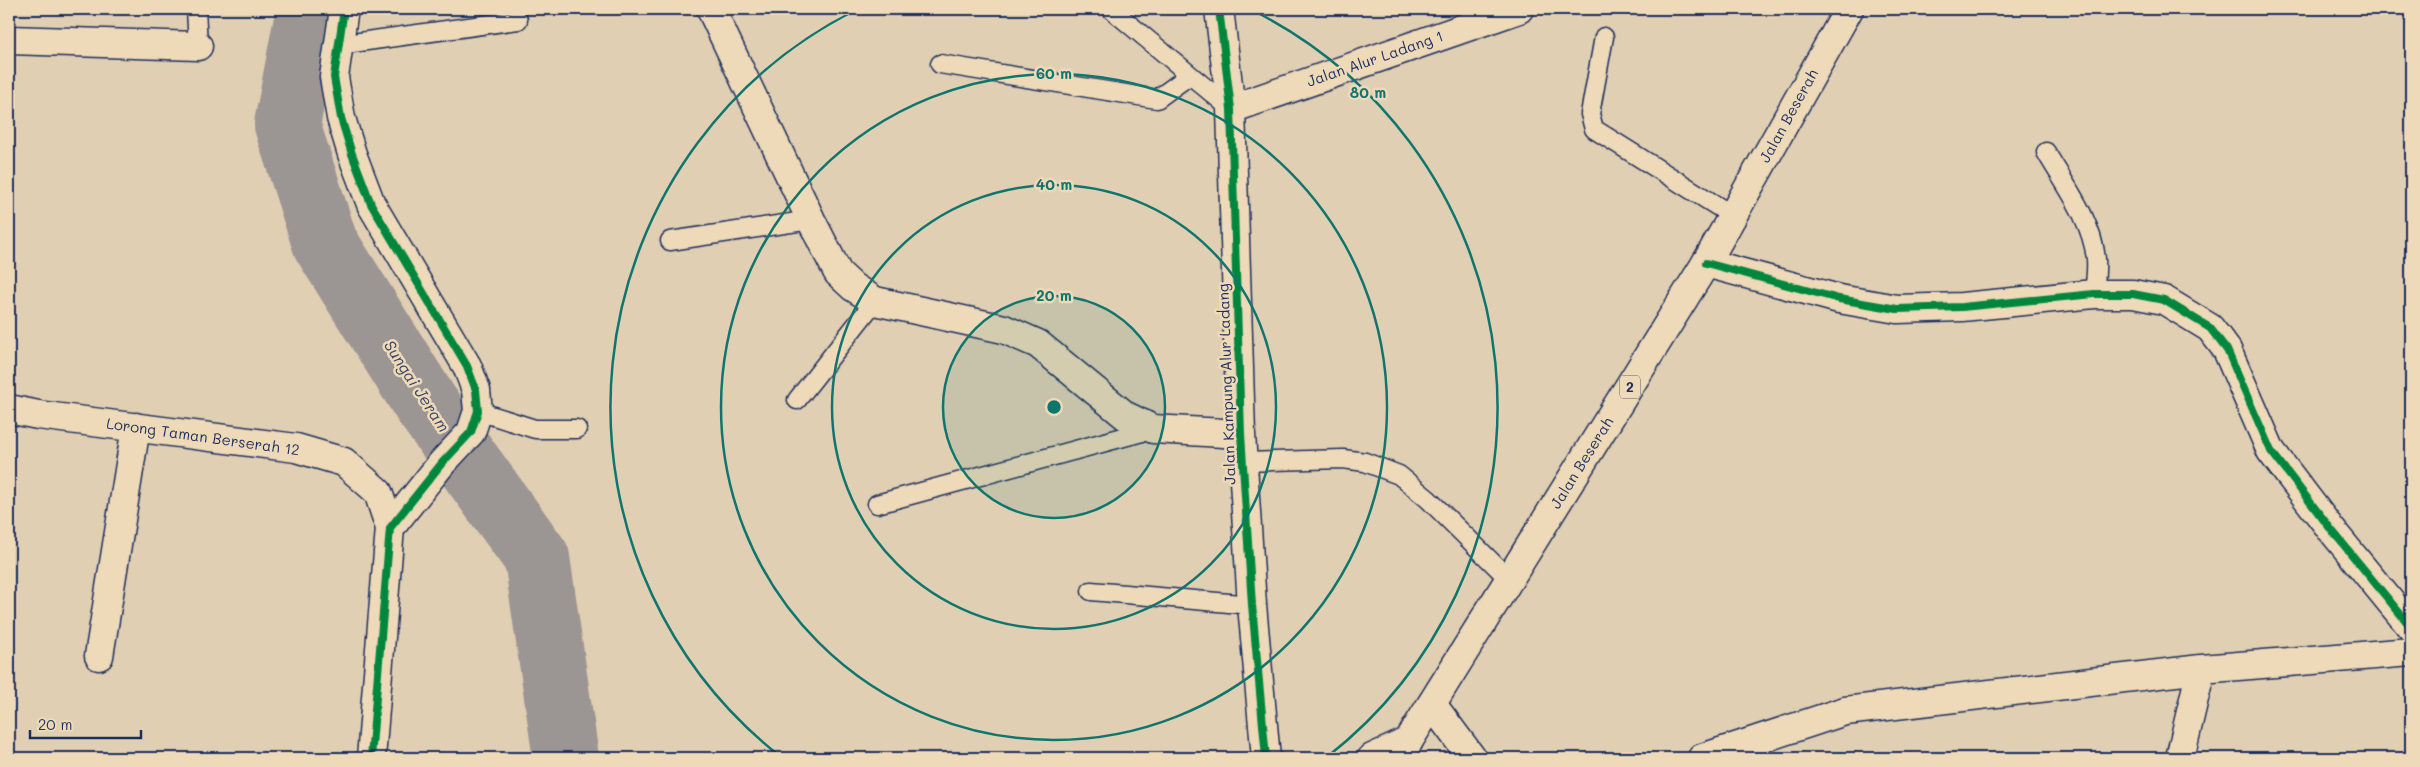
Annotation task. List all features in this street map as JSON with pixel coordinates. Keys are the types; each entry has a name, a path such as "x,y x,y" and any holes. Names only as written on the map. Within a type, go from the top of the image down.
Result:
{"main road":[{"path":"344,9 334,77 341,118 371,204 466,366 476,390 474,422 390,528 372,758"},
{"path":"711,9 838,273 853,287 875,302 1004,329 1038,344 1126,416 1153,429 1241,434"},
{"name":"Jalan Kampung Alur Ladang","path":"1218,9 1231,109 1241,434 1252,606 1266,758"},
{"name":"Jalan Beserah","path":"1404,750 1706,263 1849,9"},
{"name":"Jalan Alur Ladang 1","path":"1231,109 1510,10"},
{"path":"9,40 198,46"},
{"path":"1706,263 1839,299 1897,309 1962,307 2094,294 2133,294 2164,300 2210,328 2227,350 2271,451 2330,528 2411,627"},
{"name":"Lorong Taman Berserah 12","path":"9,409 38,415 296,448 344,462 378,492 390,528"},
{"path":"99,656 136,427"},
{"path":"1702,758 1844,711 2201,669 2411,652"},
{"path":"2180,758 2201,669"},
{"path":"1432,704 1472,758"},
{"path":"1372,758 1404,750"}],"lane":[{"path":"196,9 198,46"},
{"path":"1111,9 1231,109"},
{"path":"338,45 518,20"},
{"path":"1604,37 1590,114 1594,129 1733,216"},
{"path":"940,64 1157,99 1190,75"},
{"path":"2046,152 2081,212 2091,238 2096,260 2094,294"},
{"path":"670,241 811,220"},
{"path":"796,400 875,302"},
{"path":"474,422 535,429 577,429"},
{"path":"877,504 1153,429"},
{"path":"1243,462 1343,459 1365,462 1399,475 1428,499 1510,580"},
{"path":"1091,591 1252,606"}],"waterway":[{"name":"Sungai Jeram","path":"309,9 287,125 325,243 425,403 537,558 566,758"}],"cycle path":[{"path":"344,9 334,77 341,118 352,154 371,204 467,366 476,390 478,411 471,432 442,463 390,528 371,758"},
{"path":"1219,9 1231,109 1241,434 1252,605 1266,758"},
{"path":"1706,263 1839,299 1897,309 1962,307 2094,294 2133,294 2164,300 2210,328 2227,350 2271,451 2330,528 2411,627"}]}
